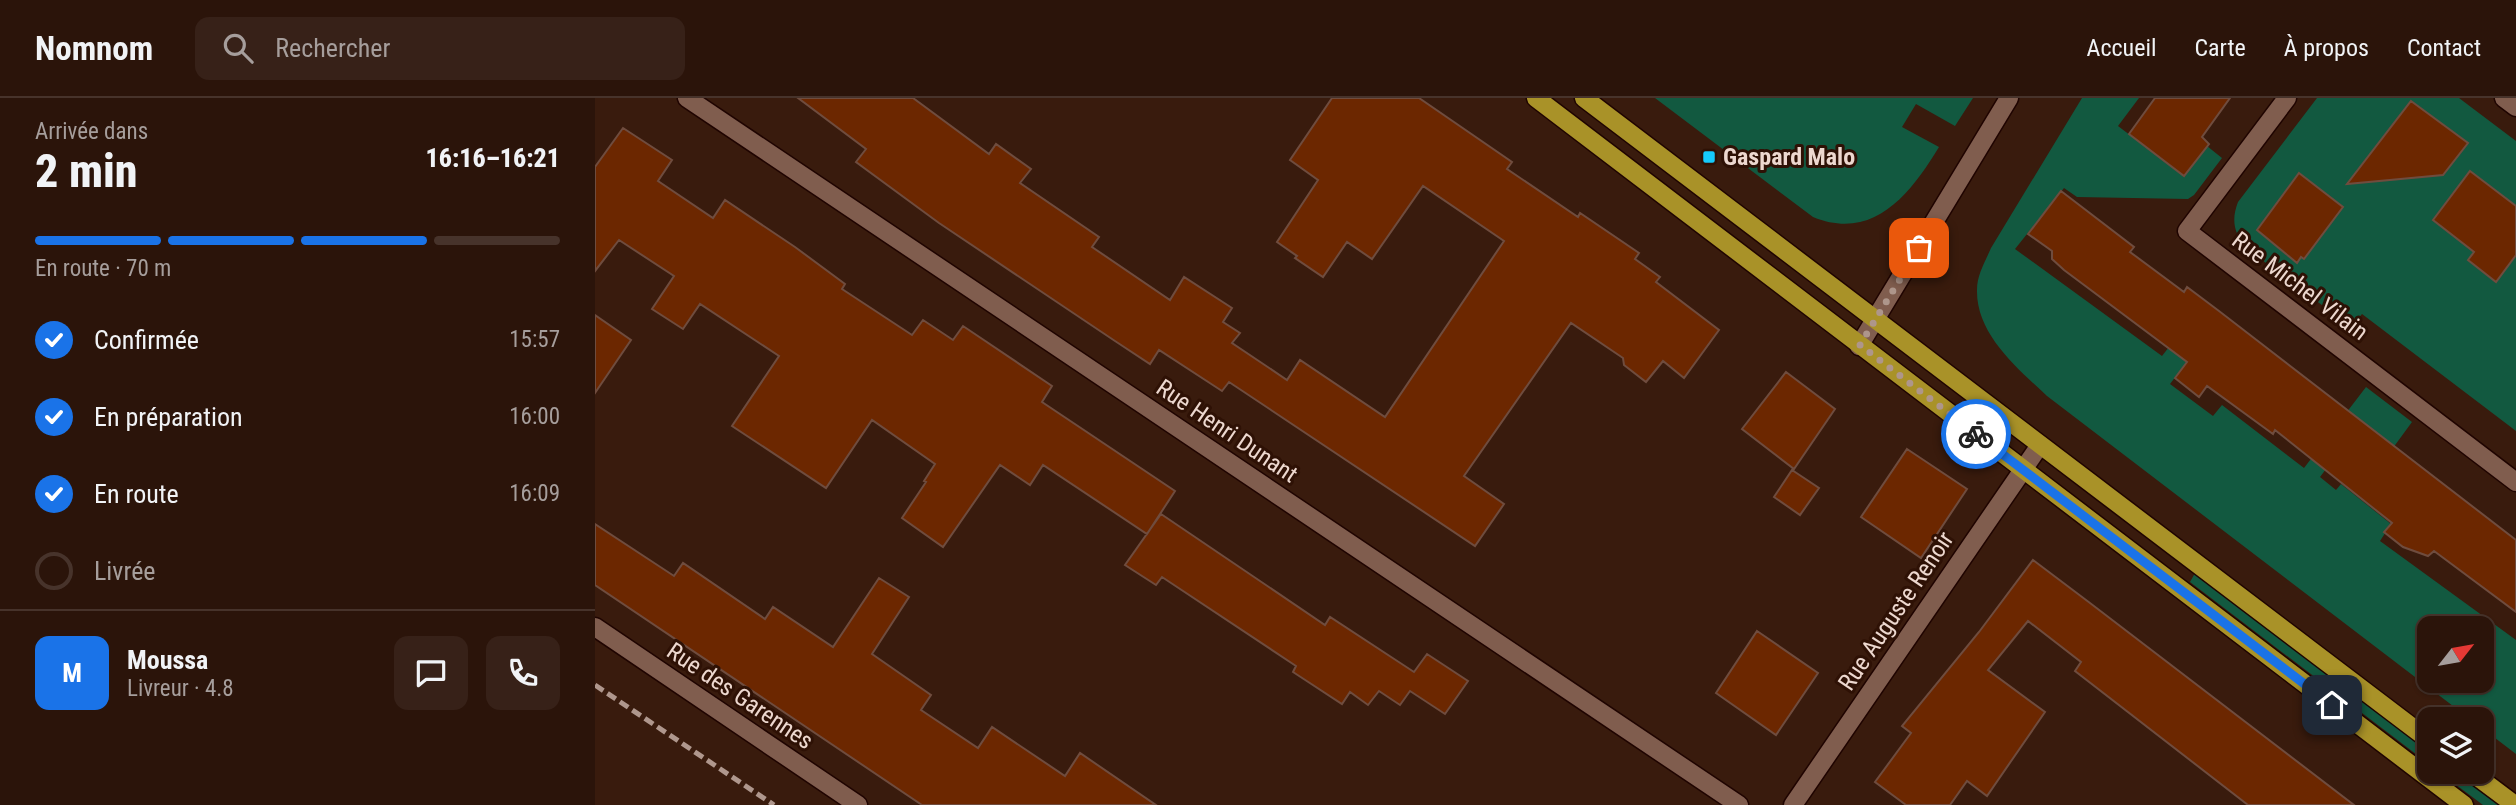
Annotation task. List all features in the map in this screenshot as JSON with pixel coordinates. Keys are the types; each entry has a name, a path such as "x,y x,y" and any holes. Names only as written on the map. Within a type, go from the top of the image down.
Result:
{"main road":[{"path":"1536,98 2464,805"},
{"path":"1584,98 2417,731"},
{"path":"2487,784 2515,805"}],"street":[{"name":"Rue Henri Dunant","path":"687,98 1739,805"},
{"path":"1860,345 2010,98"},
{"name":"Rue Michel Vilain","path":"2287,98 2187,230 2516,482"},
{"path":"2504,98 2516,107"},
{"name":"Rue Auguste Renoir","path":"1793,805 2040,445"},
{"name":"Rue des Garennes","path":"595,628 858,805"}],"green space":[{"path":"1655,98 1973,98 1955,126 1916,104 1902,127 1939,147 1928,164 1903,196 1888,209 1872,218 1854,223 1835,223 1813,217"},
{"path":"2082,98 2139,98 2118,126 2184,176 2207,146 2222,158 2194,195 2188,199 2077,197 2064,188 2015,249 2162,356 2201,306 2219,320 2170,384 2213,416 2222,405 2304,468 2366,387 2412,422 2390,452 2357,428 2320,477 2336,490 2341,484 2391,524 2380,541 2483,616 2417,616 2417,679 2047,396 2023,374 2000,349 1983,321 1977,290 1991,248"},
{"path":"2317,98 2459,98 2516,141 2516,431 2362,314 2351,327 2246,248 2236,232 2234,221 2238,202"},
{"path":"2195,573 2417,742 2417,755 2190,582"},
{"path":"2494,624 2516,640 2516,754 2494,737 2494,707 2454,707 2436,693 2494,693"},
{"path":"2455,784 2472,784 2500,805 2483,805"}],"building":[{"path":"798,98 913,98 989,154 996,144 1031,169 1020,183 1099,237 1092,247 1170,300 1184,277 1232,308 1223,322 1240,333 1232,343 1287,380 1300,360 1385,417 1504,241 1423,186 1372,259 1347,242 1323,277 1295,258 1297,256 1277,242 1318,180 1290,160 1332,98 1419,98 1512,162 1507,169 1578,217 1580,213 1639,253 1635,259 1660,277 1656,282 1719,330 1684,378 1663,361 1646,382 1624,365 1623,358 1571,323 1464,476 1504,504 1475,546 1229,382 1222,391 1159,350 1150,364 1115,341 939,223 856,162 866,149"},
{"path":"2155,98 2230,98 2202,137 2209,144 2184,176 2129,134"},
{"path":"2411,101 2468,143 2443,175 2347,184"},
{"path":"623,128 672,160 658,181 713,218 725,200 845,284 842,289 912,335 923,320 953,340 963,326 1052,386 1042,402 1175,491 1147,534 1043,465 1030,485 1000,465 943,547 902,518 935,464 872,420 826,488 732,426 779,356 700,304 683,329 652,309 674,276 619,240 595,271 595,167"},
{"path":"2470,171 2516,206 2516,255 2496,282 2468,260 2474,252 2433,220"},
{"path":"2299,173 2343,207 2304,259 2301,257 2297,263 2257,230"},
{"path":"2061,191 2134,247 2130,252 2184,292 2187,287 2516,540 2516,612 2434,551 2428,556 2403,547 2384,532 2392,523 2275,430 2273,434 2207,386 2199,397 2175,378 2187,362 2064,270 2052,259 2052,251 2028,234"},
{"path":"595,315 631,340 595,393"},
{"path":"1786,372 1835,409 1794,469 1742,429"},
{"path":"1907,449 1967,489 1921,558 1861,517"},
{"path":"1792,470 1819,488 1800,515 1774,497"},
{"path":"1161,514 1325,625 1330,617 1414,672 1427,654 1468,681 1445,714 1410,691 1400,705 1379,691 1368,705 1350,692 1342,704 1293,672 1296,666 1162,577 1156,585 1125,565"},
{"path":"595,524 674,576 683,563 765,619 773,607 833,647 879,578 909,597 872,654 931,695 921,710 978,748 992,727 1065,776 1080,753 1156,805 922,805 595,585"},
{"path":"2033,560 2354,805 2248,805 2075,671 2081,662 2028,621 1988,670 2045,712 1987,796 1967,781 1950,805 1906,805 1875,782 1911,733 1902,726 1979,632"},
{"path":"1757,631 1818,673 1776,735 1716,693"}],"railway":[{"path":"595,685 774,805"}],"way so far":[{"path":"1919,248 1860,345 1976,434"}],"place":[{"name":"Gaspard Malo","path":"1709,157"}],"route":[{"path":"1976,434 2332,705"}]}
